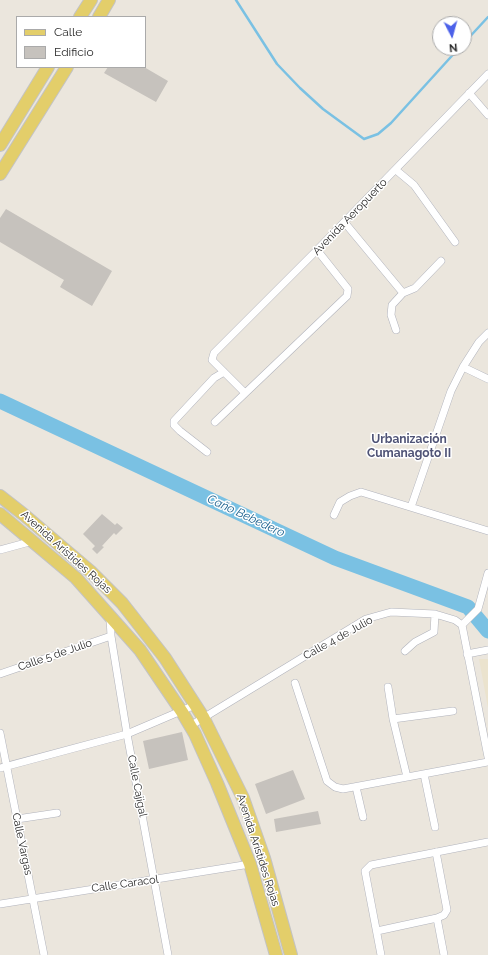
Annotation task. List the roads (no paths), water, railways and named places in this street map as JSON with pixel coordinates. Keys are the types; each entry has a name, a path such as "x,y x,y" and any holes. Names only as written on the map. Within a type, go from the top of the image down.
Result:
{"main road":[{"path":"81,16 91,0"},
{"path":"99,16 109,0"},
{"path":"0,145 47,68"},
{"path":"0,174 66,68"},
{"name":"Avenida Arístides Rojas","path":"0,496 90,571 122,603 165,658 203,717 243,798 264,858 291,955"},
{"name":"Avenida Arístides Rojas","path":"1,515 76,578 140,650 182,712 217,783 250,864 276,955"}],"street":[{"name":"Avenida Aeropuerto","path":"224,372 212,360 214,353 344,223 488,74"},
{"path":"469,93 488,115"},
{"path":"396,170 414,185 455,242"},
{"path":"344,223 403,293"},
{"path":"215,422 244,392 347,296 348,289 317,250"},
{"path":"396,330 391,315 392,305 403,293 414,288 441,261"},
{"path":"411,507 451,391 463,367 479,342 488,333"},
{"path":"463,367 488,379"},
{"path":"207,452 180,431 174,425 174,421 214,378 224,372 244,392"},
{"path":"334,515 340,502 361,492 488,531"},
{"path":"0,550 33,541"},
{"path":"488,573 482,606 462,625 488,757"},
{"name":"Calle 4 de Julio","path":"190,726 366,619 391,612 435,614 454,620 462,625"},
{"path":"405,651 434,632 435,614"},
{"name":"Calle Cajigal","path":"110,616 111,636 127,734 168,955"},
{"name":"Calle 5 de Julio","path":"0,674 111,636"},
{"path":"467,654 488,650"},
{"path":"295,683 327,781 335,787 343,789 356,787 488,762"},
{"path":"388,686 393,719 407,777"},
{"path":"3,767 127,734 182,712 195,705"},
{"path":"393,719 453,711"},
{"name":"Calle Vargas","path":"0,733 3,767 17,819 44,955"},
{"path":"424,774 435,826"},
{"path":"356,787 362,817"},
{"path":"17,819 56,813"},
{"path":"382,955 365,871 370,865 488,842"},
{"path":"377,931 444,915 447,910 436,852"},
{"name":"Calle Caracol","path":"0,904 250,864"},
{"path":"436,918 444,955"}],"waterway":[{"path":"236,0 277,64 323,109 364,139 378,134 391,123 452,56"},
{"path":"472,34 488,17"},
{"name":"Caño Bebedero","path":"0,401 335,558 468,607 488,631"}],"district":[{"name":"Urbanización Cumanagoto II","path":"409,446"}]}
